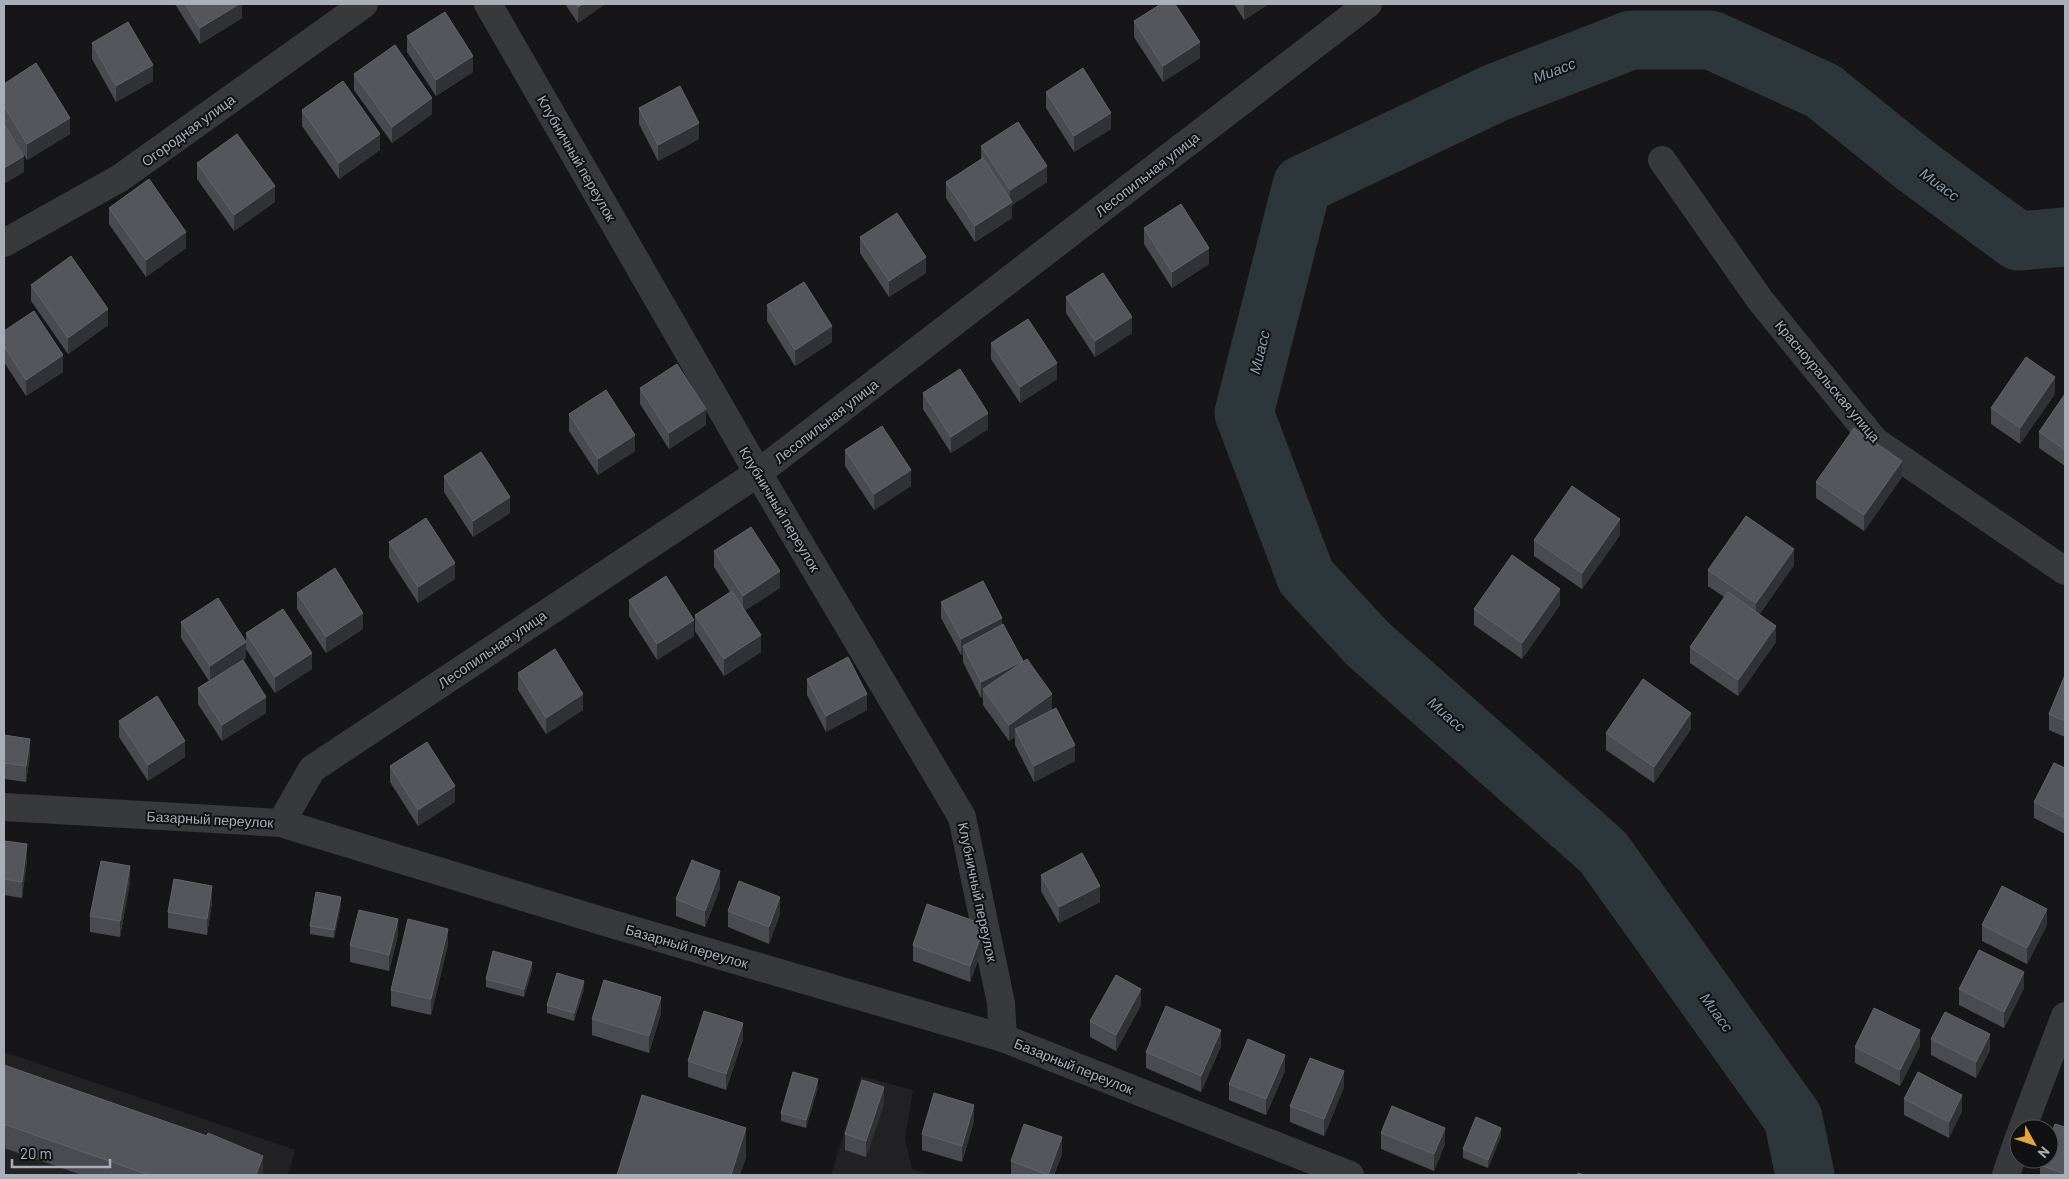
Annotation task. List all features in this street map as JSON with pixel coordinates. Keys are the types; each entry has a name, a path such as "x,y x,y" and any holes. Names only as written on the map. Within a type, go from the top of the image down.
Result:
{"street":[{"name":"Огородная улица","path":"4,243 120,178 364,4"},
{"name":"Клубничный переулок","path":"488,4 758,473 962,817 1001,1003 1003,1038"},
{"name":"Лесопильная улица","path":"281,824 312,769 758,473 1368,4"},
{"name":"Красноуральская улица","path":"1662,160 1760,300 1875,441 2065,571"},
{"name":"Базарный переулок","path":"4,807 281,824 621,927 1003,1038 1350,1175"},
{"path":"2026,1119 2065,1016"}],"shaded area":[{"path":"4,1052 295,1150 288,1175 4,1175"},
{"path":"861,1076 913,1090 905,1138 912,1169 930,1175 831,1175"}],"building":[{"path":"185,4 239,4 200,28"},
{"path":"1161,4 1175,4 1200,42 1163,66 1134,21"},
{"path":"445,12 473,56 436,80 407,36"},
{"path":"128,22 153,65 116,86 92,43"},
{"path":"395,45 432,98 392,127 354,74"},
{"path":"36,63 70,118 27,144 4,106 4,84"},
{"path":"1083,68 1111,113 1074,136 1046,92"},
{"path":"343,81 380,134 339,163 302,110"},
{"path":"680,86 699,123 658,145 639,108"},
{"path":"1018,122 1047,166 1010,190 981,146"},
{"path":"4,123 24,156 4,168"},
{"path":"237,134 275,186 234,215 197,163"},
{"path":"983,158 1012,202 975,226 946,182"},
{"path":"149,179 186,232 146,260 109,208"},
{"path":"1181,204 1209,248 1172,272 1144,228"},
{"path":"897,213 926,257 889,281 860,237"},
{"path":"71,256 108,309 68,338 31,285"},
{"path":"1103,273 1132,317 1095,341 1066,297"},
{"path":"804,282 832,326 795,350 767,305"},
{"path":"34,311 63,355 26,380 4,346 4,331"},
{"path":"1028,319 1057,363 1020,387 991,343"},
{"path":"2026,357 2055,377 2020,428 1991,408"},
{"path":"677,364 706,409 669,433 640,388"},
{"path":"960,369 988,413 951,437 923,393"},
{"path":"606,390 635,435 598,459 569,414"},
{"path":"2065,394 2065,450 2039,432"},
{"path":"882,426 911,470 874,494 845,450"},
{"path":"1854,428 1902,461 1864,515 1816,482"},
{"path":"481,452 510,497 473,521 444,476"},
{"path":"1572,486 1620,519 1582,573 1534,540"},
{"path":"1746,516 1794,549 1756,603 1708,570"},
{"path":"426,518 455,563 418,587 389,542"},
{"path":"751,527 780,571 743,596 714,551"},
{"path":"1512,555 1560,589 1522,643 1474,609"},
{"path":"335,568 363,613 326,637 297,593"},
{"path":"666,576 694,620 657,644 629,600"},
{"path":"983,581 1002,618 961,639 941,602"},
{"path":"732,591 761,635 724,659 695,615"},
{"path":"1728,592 1776,626 1738,680 1690,647"},
{"path":"218,598 246,642 210,666 181,622"},
{"path":"283,609 312,653 275,677 246,633"},
{"path":"1003,624 1023,661 981,682 963,646"},
{"path":"555,649 583,694 546,718 518,673"},
{"path":"848,657 867,694 826,716 807,679"},
{"path":"1027,659 1052,694 1009,725 983,689"},
{"path":"243,660 266,697 222,725 198,688"},
{"path":"2065,675 2065,721 2049,714"},
{"path":"1643,679 1691,713 1654,767 1606,733"},
{"path":"157,696 185,741 148,765 119,721"},
{"path":"1056,708 1075,745 1034,766 1015,729"},
{"path":"4,735 30,739 26,766 4,763"},
{"path":"427,742 455,786 418,810 390,766"},
{"path":"2054,763 2065,768 2065,818 2034,802"},
{"path":"4,841 27,844 22,882 4,879"},
{"path":"1082,853 1100,886 1059,907 1041,875"},
{"path":"692,860 720,871 705,911 676,899"},
{"path":"101,861 130,866 120,921 90,916"},
{"path":"174,879 212,886 207,919 168,912"},
{"path":"739,881 780,897 769,927 728,911"},
{"path":"2002,886 2047,909 2027,948 1982,925"},
{"path":"316,892 341,897 334,930 310,926"},
{"path":"927,904 985,925 970,966 913,945"},
{"path":"359,910 398,919 389,955 350,945"},
{"path":"408,919 448,929 431,999 391,990"},
{"path":"1979,950 2024,972 2004,1012 1959,989"},
{"path":"493,951 532,962 524,989 486,979"},
{"path":"557,973 584,981 574,1013 547,1005"},
{"path":"1116,975 1141,989 1116,1035 1090,1021"},
{"path":"604,980 661,997 649,1036 592,1019"},
{"path":"1166,1006 1221,1030 1201,1076 1146,1052"},
{"path":"1874,1008 1920,1030 1900,1070 1855,1047"},
{"path":"704,1011 743,1023 726,1074 688,1061"},
{"path":"1945,1012 1990,1034 1976,1062 1931,1039"},
{"path":"1248,1039 1285,1055 1266,1099 1229,1084"},
{"path":"1310,1058 1344,1071 1324,1119 1290,1106"},
{"path":"4,1065 207,1136 208,1133 263,1156 256,1175 149,1175 4,1124"},
{"path":"793,1072 818,1079 806,1120 781,1113"},
{"path":"1918,1072 1962,1095 1949,1122 1904,1099"},
{"path":"862,1080 884,1087 866,1141 845,1134"},
{"path":"934,1093 974,1105 962,1146 922,1134"},
{"path":"642,1095 746,1128 731,1175 617,1175"},
{"path":"1392,1106 1445,1128 1434,1154 1381,1133"},
{"path":"1476,1117 1501,1128 1488,1160 1463,1149"},
{"path":"1024,1124 1062,1137 1048,1175 1011,1161"},
{"path":"2059,1125 2065,1127 2065,1174 2051,1169 2059,1169"}],"waterway":[{"name":"Миасс","path":"1805,1175 1793,1118 1603,852 1368,644 1306,577 1244,413 1302,185 1495,93 1631,40 1711,40 1823,91 1916,166 2018,241 2065,237"}]}
